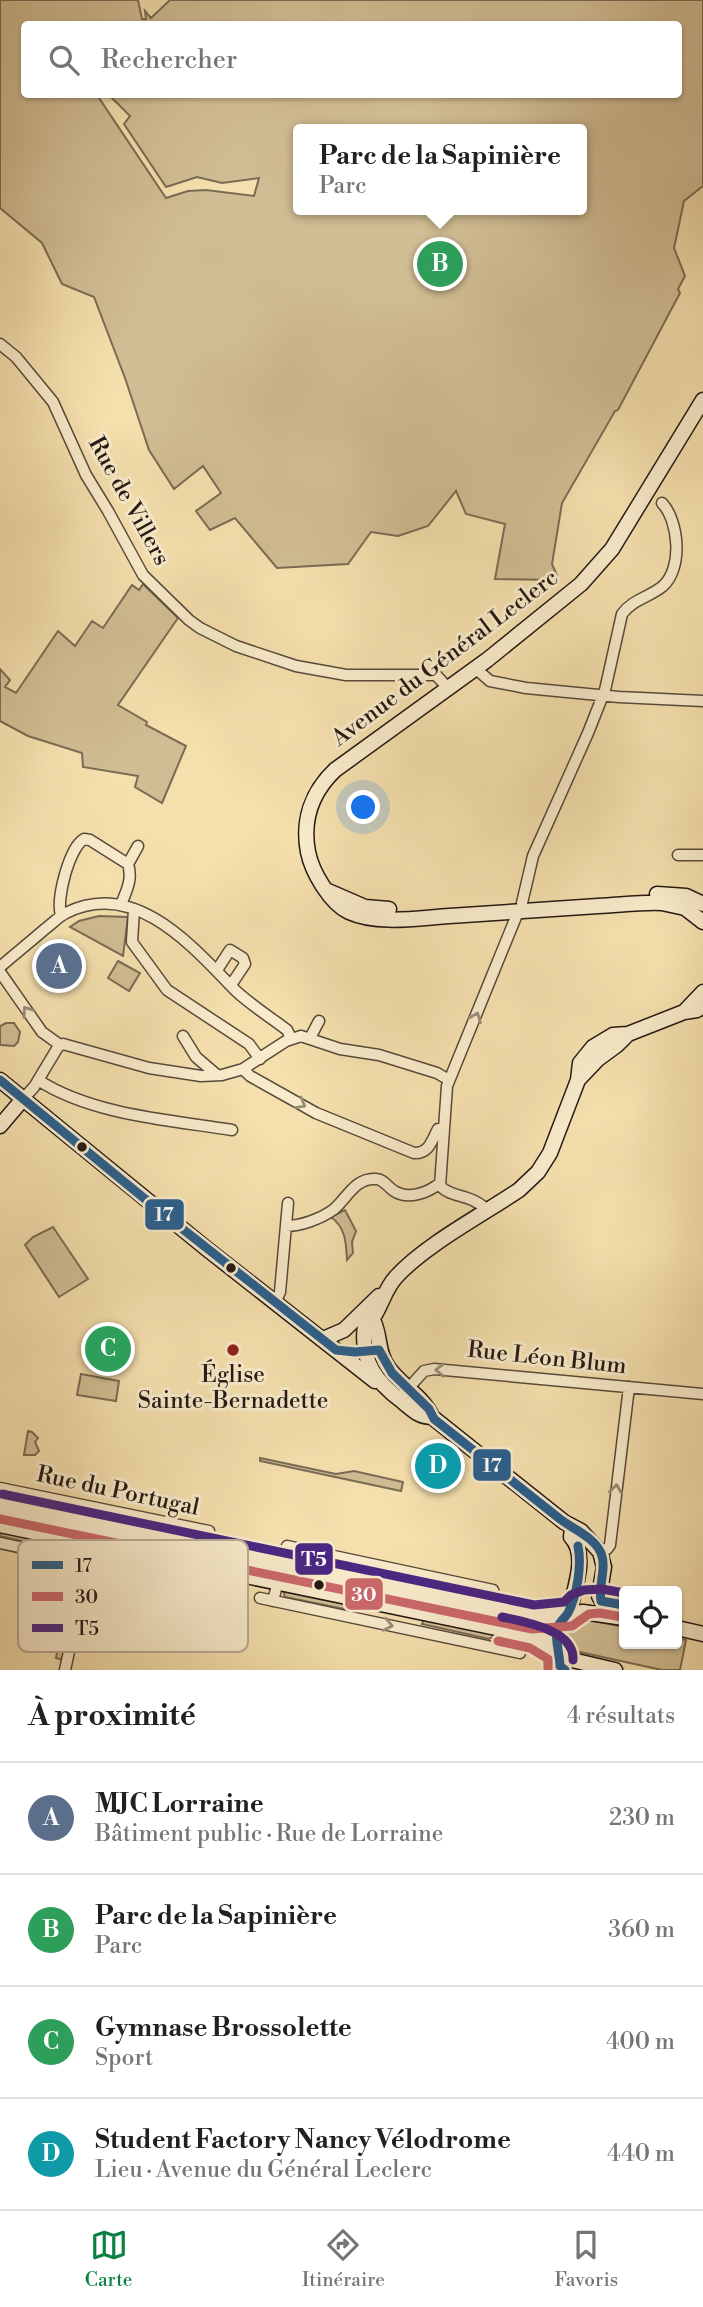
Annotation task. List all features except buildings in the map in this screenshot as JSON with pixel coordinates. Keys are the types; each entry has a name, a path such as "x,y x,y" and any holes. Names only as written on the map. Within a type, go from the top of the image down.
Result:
{"main road":[{"name":"Avenue du Général Leclerc","path":"703,400 603,560 570,594 449,688 335,770 317,791 308,813 306,836 312,865 328,891 365,907 383,909 670,903 692,912 703,922"},
{"name":"Avenue du Général Leclerc","path":"520,907 655,894 687,896 703,904"},
{"path":"684,1012 703,992"},
{"path":"323,1339 344,1331 403,1270 423,1254 526,1184 544,1164 554,1144 578,1080 580,1063 593,1047 613,1035 628,1034 703,1006"},
{"path":"0,1080 355,1367 385,1388 403,1395"},
{"path":"0,1126 23,1100"},
{"path":"385,1388 371,1370 371,1351 378,1330 373,1320 388,1286"},
{"path":"336,1350 371,1351 387,1366 403,1395 422,1417 432,1417 572,1528 581,1531 600,1552 604,1567 599,1596 617,1616"},
{"path":"0,1506 163,1540"},
{"path":"0,1525 72,1540"},
{"path":"561,1653 557,1630 562,1619 569,1614 580,1552 571,1536 572,1528"},
{"path":"580,1552 600,1552"},
{"path":"248,1558 540,1618 583,1612 617,1616"},
{"path":"248,1577 535,1636 579,1662 615,1670"},
{"path":"682,1629 703,1634"}],"street":[{"name":"Rue de Villers","path":"0,344 24,365 53,402 86,475 113,519 137,568 189,620 236,646 277,661 346,675 436,675 449,688"},
{"path":"488,1211 477,1200 444,1190 440,1183 446,1091 520,907 533,856 603,695 622,614 630,605 662,588 671,576 677,545 671,520 662,503"},
{"path":"475,668 485,678 494,682 541,690 703,701"},
{"path":"61,915 59,906 68,862 81,840 90,840 128,864 130,883 121,905"},
{"path":"128,864 138,846"},
{"path":"678,855 703,855"},
{"path":"0,967 61,915 94,904 121,905 148,915 178,934 231,985 287,1030 291,1038"},
{"path":"134,909 132,942 167,990 248,1044 260,1059"},
{"path":"217,970 230,950 243,958 245,964 231,985"},
{"path":"0,972 42,1032 60,1045 149,1068 201,1076 217,1075 243,1069 291,1038 301,1036 334,1047 372,1053 437,1073 449,1080"},
{"path":"310,1038 319,1021"},
{"path":"183,1036 196,1057 217,1075"},
{"path":"23,1100 60,1045"},
{"path":"243,1069 250,1076 316,1113 414,1153 423,1152 429,1147 438,1129 443,1129"},
{"path":"38,1080 68,1095 106,1108 232,1130"},
{"path":"286,1226 296,1226 332,1210 350,1191 369,1180 380,1180 402,1194 426,1193 440,1183"},
{"path":"275,1303 280,1292 288,1203"},
{"name":"Rue Léon Blum","path":"403,1395 424,1371 434,1369 703,1394"},
{"path":"600,1552 610,1545 629,1387"},
{"name":"Rue du Portugal","path":"0,1488 209,1531 208,1540"},
{"path":"0,1543 18,1547"},
{"path":"273,1601 282,1565"},
{"path":"260,1598 520,1653"},
{"path":"495,1647 509,1631"},
{"path":"65,1670 69,1652"},
{"path":"550,1670 561,1653"}],"shaded area":[{"path":"0,0 138,0 142,19 146,19 145,11 151,18 170,0 703,0 703,186 684,201 674,248 685,276 678,289 680,293 618,410 562,503 552,564 559,580 495,579 505,524 466,514 456,491 428,526 398,536 371,532 348,564 277,568 235,518 210,530 196,511 221,493 203,466 174,489 149,450 94,297 62,284 42,243 0,208","holes":["21,21 682,21 682,98 112,98 130,116 124,124 166,187 197,177 222,183 259,178 254,196 206,190 188,191 166,198 99,98 21,98"]},
{"path":"143,584 178,618 118,705 147,722 146,725 186,746 162,803 135,787 138,776 83,767 82,753 28,736 0,721 0,669 10,680 5,687 16,693 58,631 75,646 92,621 103,628 132,585 139,590"},
{"path":"99,916 128,917 123,956 70,927 79,921"},
{"path":"118,961 140,973 129,991 108,978"},
{"path":"14,1023 20,1032 18,1042 14,1046 0,1045 0,1026"},
{"path":"345,1210 356,1231 352,1242 353,1253 347,1260 342,1231 331,1217"},
{"path":"53,1227 88,1279 59,1297 25,1245 33,1237"},
{"path":"81,1374 119,1381 116,1401 77,1395"},
{"path":"28,1431 38,1438 35,1442 39,1451 35,1455 24,1455"},
{"path":"260,1458 336,1474 354,1471 403,1482 401,1491 260,1461"},
{"path":"0,1495 93,1514 92,1520 0,1501"},
{"path":"0,1512 77,1528 75,1536 0,1520"},
{"path":"0,1531 43,1540 18,1540 0,1536"},
{"path":"384,1574 484,1596 485,1592 489,1597 488,1601 383,1580"},
{"path":"289,1576 359,1587 358,1593 287,1578"},
{"path":"285,1591 355,1605 354,1611 285,1597"},
{"path":"380,1592 519,1620 517,1627 379,1598"},
{"path":"424,1619 492,1634 493,1637 489,1639 422,1624"},
{"path":"584,1619 619,1626 619,1649 682,1649 682,1639 686,1640 680,1670 662,1670 575,1651 567,1642 566,1631 574,1621"},
{"path":"57,1652 65,1652 63,1660 56,1658"}],"transit line":[{"name":"17","path":"0,1080 336,1350 379,1350 392,1373 429,1409 434,1419 598,1547 603,1559 601,1601 619,1604"},
{"name":"T5","path":"2,1494 222,1540"},
{"name":"30","path":"0,1519 102,1540"},
{"name":"T5","path":"248,1545 534,1605 564,1602 571,1595 584,1590 619,1592"},
{"name":"17","path":"565,1670 560,1666 557,1632 568,1613 576,1589 579,1571 578,1546"},
{"name":"30","path":"248,1570 532,1629 572,1626 589,1614 619,1616"},
{"name":"T5","path":"502,1617 535,1625 557,1635 566,1641 573,1660"},
{"name":"30","path":"498,1641 530,1648 548,1659 548,1670"}],"place":[{"name":"Parc de la Sapinière","path":"440,264"},
{"name":"MJC Lorraine","path":"59,966"},
{"name":"Gymnase Brossolette","path":"108,1349"},
{"name":"Église Sainte-Bernadette","path":"233,1350"},
{"name":"Student Factory Nancy Vélodrome","path":"438,1466"}]}
